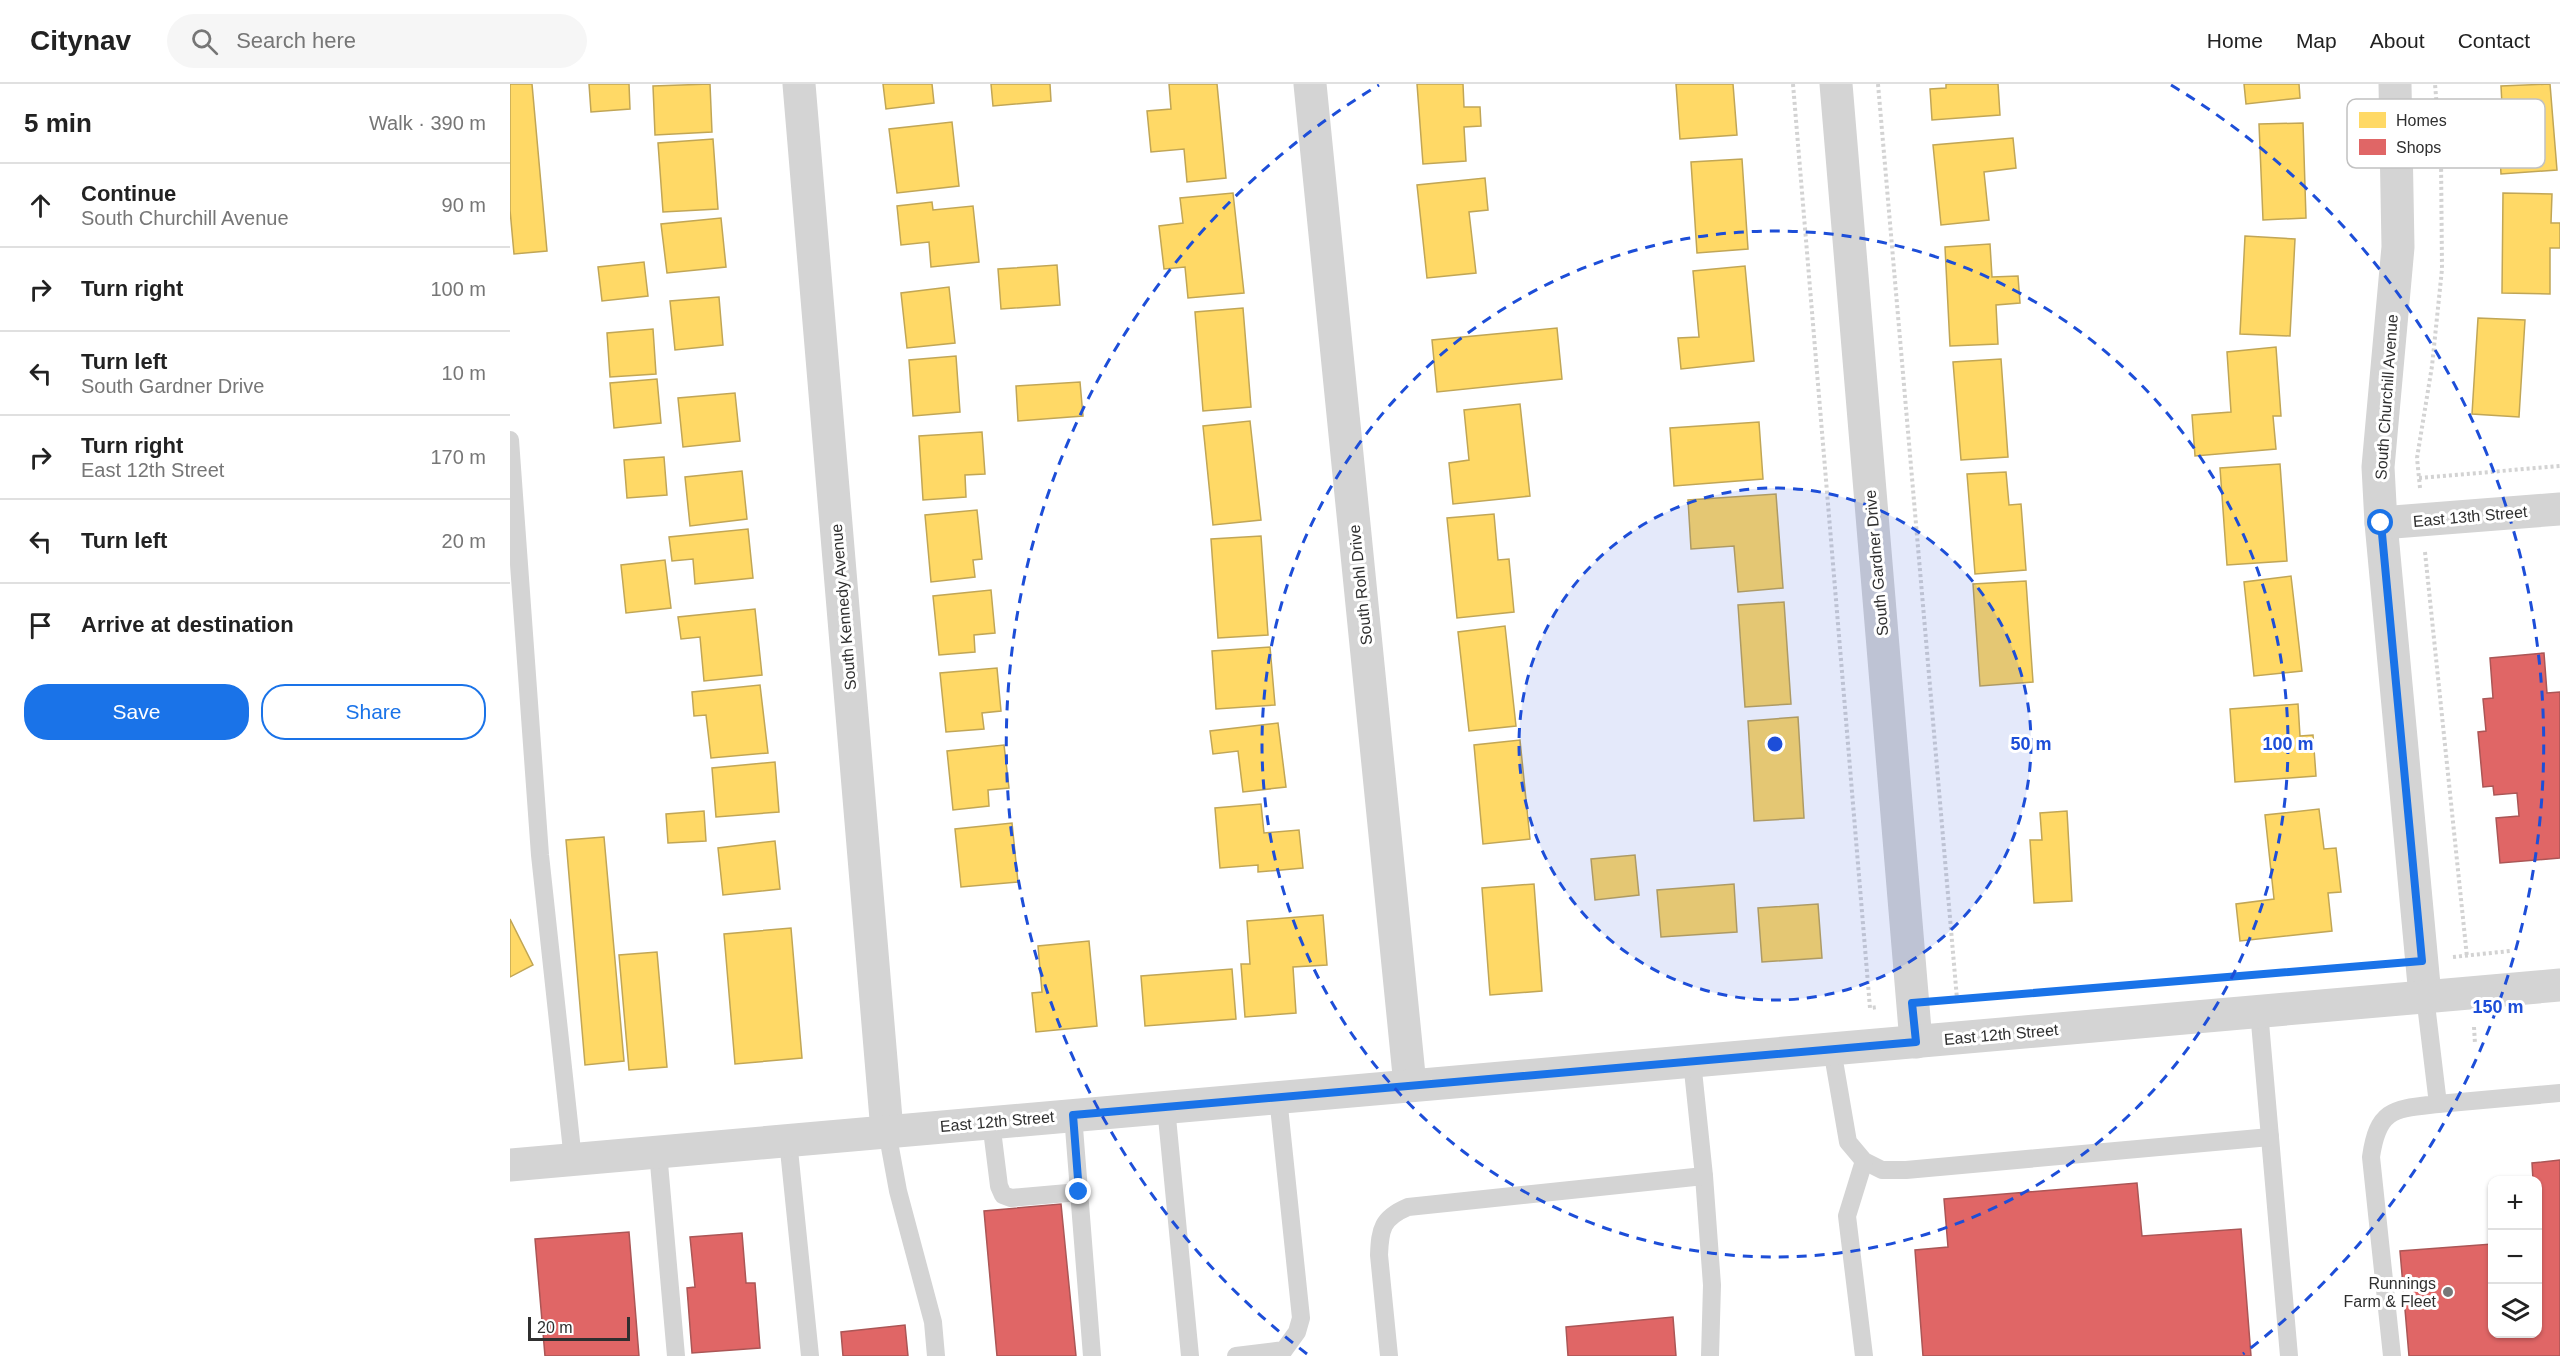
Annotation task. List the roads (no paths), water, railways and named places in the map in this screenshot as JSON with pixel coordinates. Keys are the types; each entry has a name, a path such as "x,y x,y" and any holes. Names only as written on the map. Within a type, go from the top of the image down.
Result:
{"street":[{"name":"South Kennedy Avenue","path":"799,84 887,1131"},
{"name":"South Rohl Drive","path":"1310,84 1410,1085"},
{"name":"South Gardner Drive","path":"1836,84 1916,1042"},
{"name":"South Churchill Avenue","path":"2395,84 2396,99"},
{"name":"South Churchill Avenue","path":"2398,168 2398,247 2378,466 2381,523 2425,996"},
{"name":"East 13th Street","path":"2381,523 2560,509"},
{"name":"East 12th Street","path":"510,1165 2560,985"}],"lane":[{"path":"510,440 540,855 573,1160"},
{"path":"2425,996 2438,1104"},
{"path":"2259,1011 2289,1356"},
{"path":"1832,1049 1848,1142 1864,1161 1882,1170 1906,1170 2270,1137"},
{"path":"1692,1060 1712,1285 1710,1356"},
{"path":"2392,1356 2371,1157 2374,1134 2386,1116 2404,1107 2560,1093"},
{"path":"1236,1356 1284,1350 1297,1332 1301,1318 1278,1097"},
{"path":"1166,1107 1190,1356"},
{"path":"1073,1115 1092,1356"},
{"path":"991,1122 999,1186 1004,1195 1011,1198 1079,1192"},
{"path":"887,1131 898,1191 933,1322 936,1356"},
{"path":"788,1140 810,1356"},
{"path":"658,1152 676,1356"},
{"path":"1864,1161 1847,1216 1864,1356"},
{"path":"1389,1356 1379,1255 1384,1224 1393,1214 1408,1207 1704,1176"}],"place":[{"name":"Runnings Farm & Fleet","path":"2448,1292"}]}
